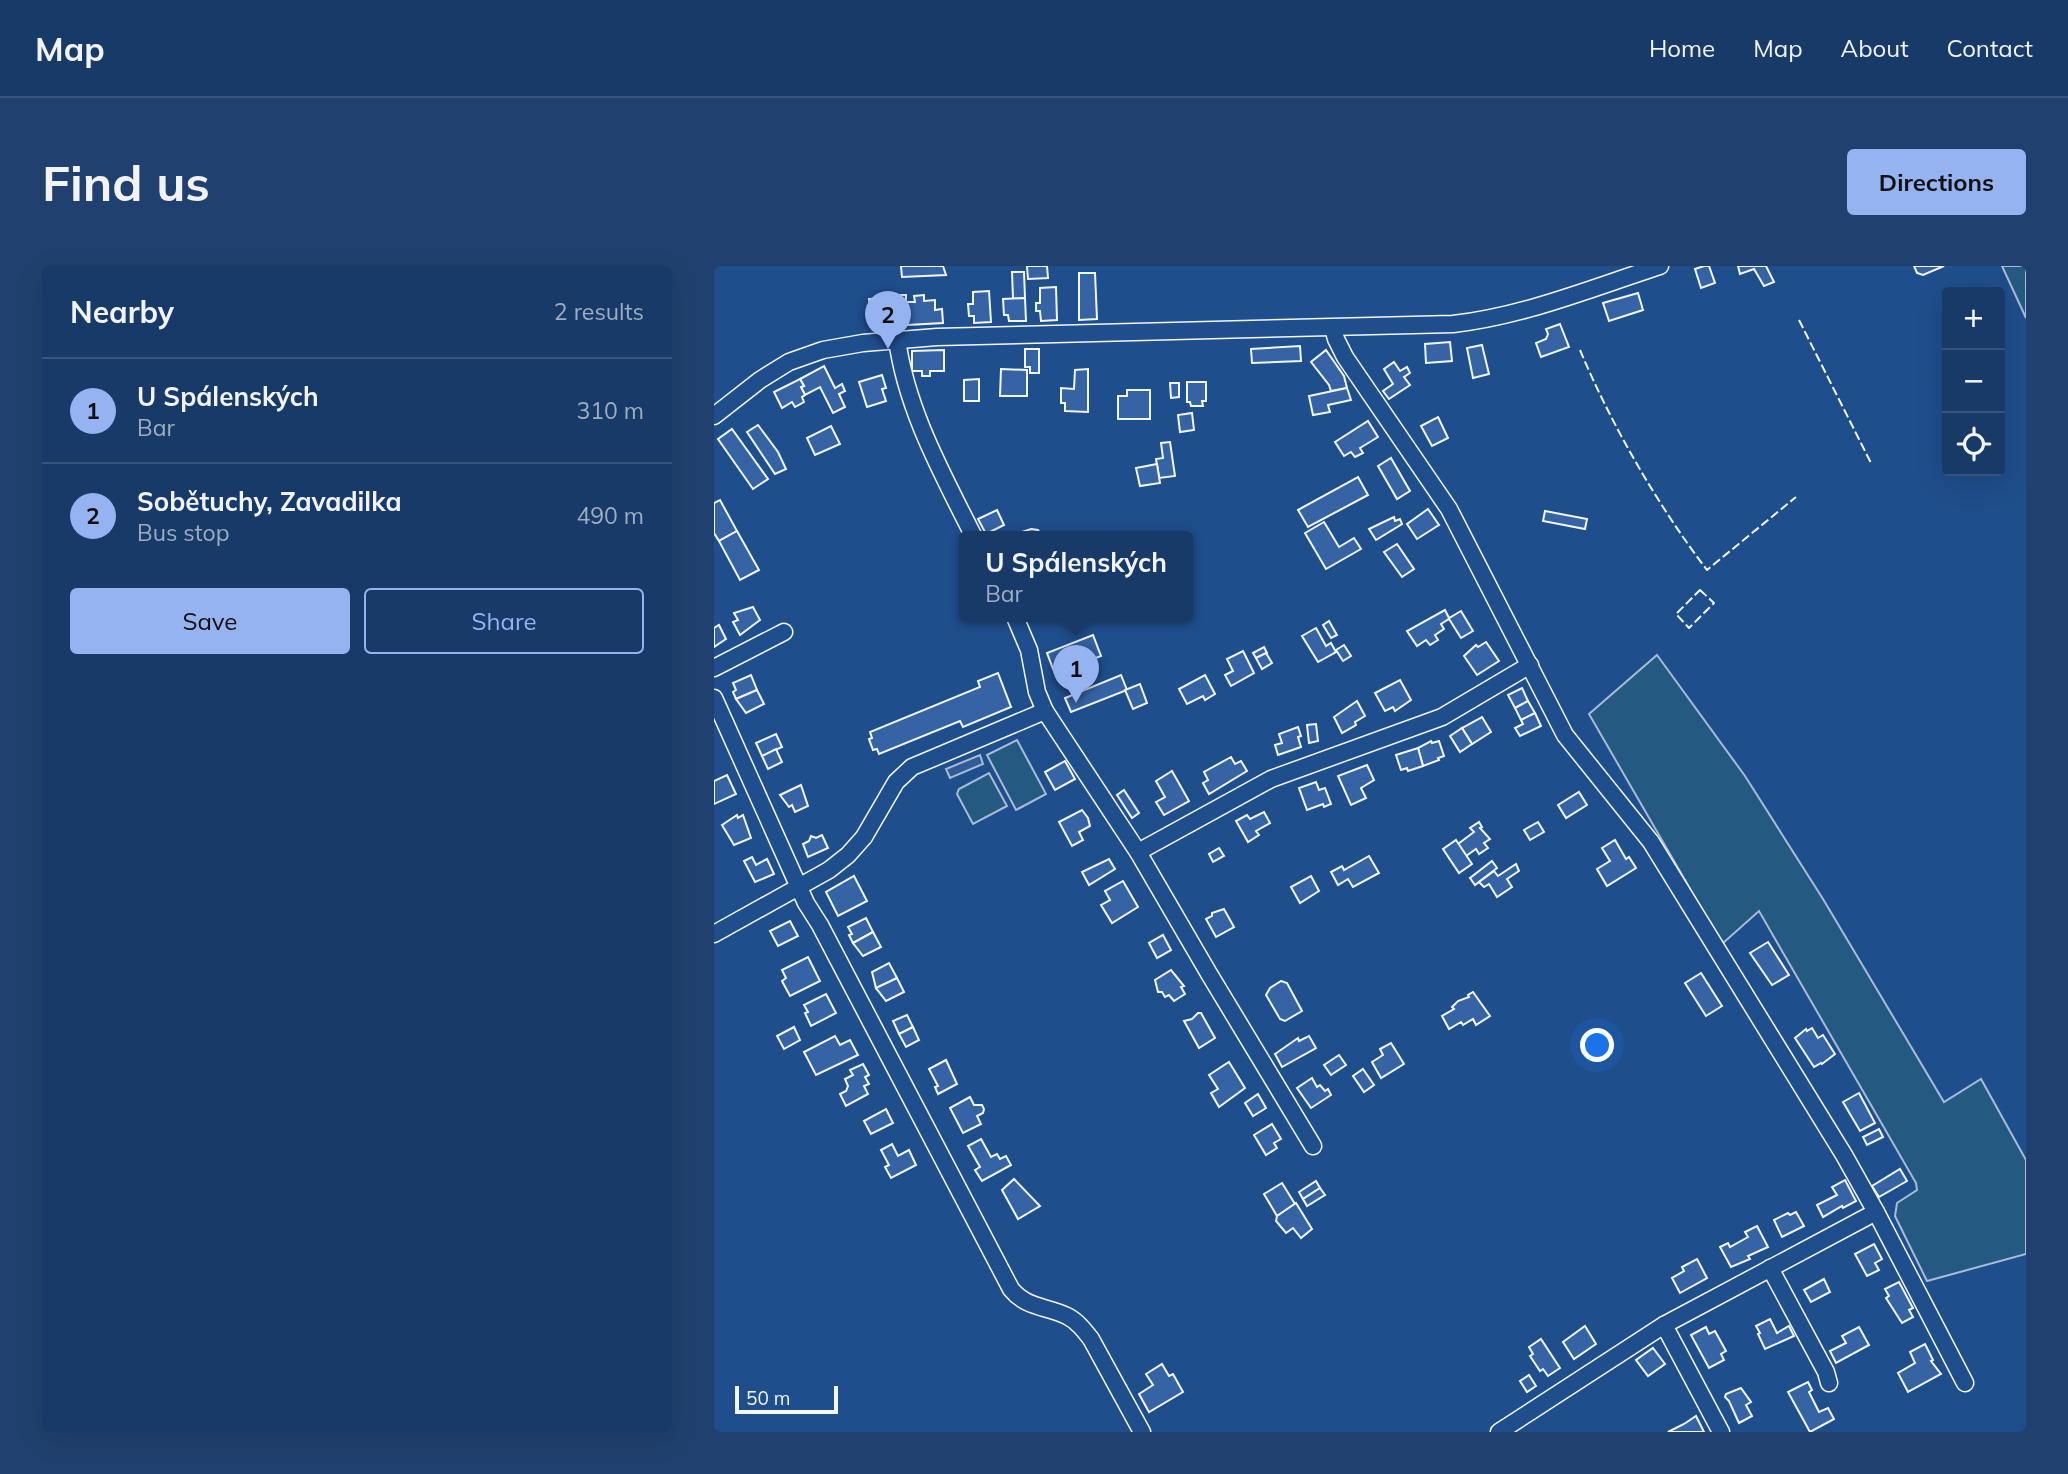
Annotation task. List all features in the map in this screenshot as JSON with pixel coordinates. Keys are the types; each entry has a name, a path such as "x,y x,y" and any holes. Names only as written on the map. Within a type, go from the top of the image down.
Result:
{"street":[{"path":"714,416 760,380 789,362 832,348 897,339 1431,326 1487,320 1660,266"},
{"path":"1333,328 1345,357 1449,509 1565,735 1634,820 1667,866 1844,1155 1965,1383"},
{"path":"897,339 903,371 929,444 971,531"},
{"path":"1017,622 1029,650 1037,692 1045,710 1138,852 1314,1146"},
{"path":"714,668 784,632"},
{"path":"1138,852 1271,779 1448,713 1530,665"},
{"path":"714,698 799,887 1011,1289 1026,1303 1066,1315 1083,1329 1142,1432"},
{"path":"714,934 839,863 857,846 891,789 906,771 920,762 1045,710"},
{"path":"1499,1432 1664,1325 1876,1212"},
{"path":"1770,1268 1826,1372 1829,1383"},
{"path":"1664,1325 1721,1432"}],"shaded area":[{"path":"2002,266 2026,266 2026,318"},
{"path":"1657,655 1745,776 1823,899 1944,1102 1981,1079 2026,1160 2026,1254 1927,1281 1895,1216 1897,1203 1917,1190 1916,1183 1759,911 1722,944 1589,714"},
{"path":"1017,740 1046,794 1016,810 987,755"},
{"path":"980,755 983,764 950,778 946,769"},
{"path":"989,773 1007,806 973,824 957,794 959,789"}],"building":[{"path":"901,266 943,266 946,275 902,277"},
{"path":"1027,266 1047,266 1048,278 1028,279"},
{"path":"1709,266 1715,283 1701,288 1695,269"},
{"path":"1738,266 1766,266 1774,282 1764,286 1754,269 1740,274"},
{"path":"1914,266 1944,266 1923,275 1917,273"},
{"path":"1012,272 1024,272 1025,298 1013,299"},
{"path":"1079,273 1095,273 1097,319 1079,320"},
{"path":"1056,287 1057,320 1041,321 1040,311 1036,311 1036,303 1040,303 1040,288"},
{"path":"989,291 991,322 974,323 974,316 969,316 968,304 973,304 973,292"},
{"path":"1638,293 1643,310 1609,321 1603,303"},
{"path":"895,295 906,295 906,302 915,302 914,296 924,295 924,301 935,300 935,310 942,309 943,323 871,327 867,309 870,309 869,299 891,298 891,303 895,303"},
{"path":"1025,298 1026,321 1009,321 1008,315 1004,315 1003,299"},
{"path":"1560,324 1569,347 1541,357 1536,343 1546,339 1546,329"},
{"path":"1450,342 1452,361 1426,363 1425,344"},
{"path":"1482,345 1489,374 1473,378 1467,348"},
{"path":"1300,346 1301,361 1252,363 1251,349"},
{"path":"1025,349 1039,349 1039,373 1030,373 1030,367 1025,367"},
{"path":"944,350 944,371 930,371 930,376 922,376 922,371 912,371 912,351"},
{"path":"1326,350 1344,376 1347,388 1331,391 1311,362"},
{"path":"1394,362 1400,371 1407,367 1410,373 1404,377 1410,385 1389,399 1383,391 1393,384 1384,369"},
{"path":"824,366 835,388 842,384 845,391 839,394 845,407 833,413 820,387 805,395 801,387 804,386 800,379"},
{"path":"1001,369 1027,370 1027,396 1000,396"},
{"path":"1088,369 1088,412 1065,411 1065,403 1061,403 1061,388 1074,389 1075,370"},
{"path":"882,375 886,388 882,389 886,401 867,407 859,382"},
{"path":"800,379 804,386 801,387 805,395 802,397 804,402 795,407 792,402 782,408 774,392"},
{"path":"979,379 979,401 964,401 964,380"},
{"path":"1187,382 1206,382 1206,401 1202,401 1203,406 1191,406 1190,402 1187,402"},
{"path":"1170,383 1179,383 1179,397 1171,398"},
{"path":"1347,388 1351,400 1328,405 1330,412 1313,415 1309,396"},
{"path":"1127,390 1150,390 1150,419 1118,419 1118,396 1127,396"},
{"path":"1192,413 1194,430 1180,432 1178,415"},
{"path":"1438,417 1448,438 1432,446 1421,426"},
{"path":"1368,421 1378,437 1360,448 1363,453 1355,457 1351,452 1344,456 1335,442"},
{"path":"758,425 778,452 786,469 775,474 747,432"},
{"path":"831,426 840,444 815,455 807,438"},
{"path":"732,429 768,479 753,489 718,439"},
{"path":"1170,442 1175,476 1159,478 1156,459 1163,458 1161,443"},
{"path":"1391,458 1410,491 1397,499 1378,466"},
{"path":"1157,464 1160,483 1140,486 1136,468"},
{"path":"1358,477 1368,495 1308,527 1298,510"},
{"path":"720,500 737,531 719,541 714,533 714,503"},
{"path":"1428,509 1439,525 1417,539 1407,524"},
{"path":"997,510 1004,525 992,531 984,531 978,519"},
{"path":"1545,511 1587,519 1585,529 1543,521"},
{"path":"1394,517 1395,521 1400,519 1402,524 1376,540 1369,529"},
{"path":"1324,522 1339,547 1354,538 1361,549 1326,569 1305,533"},
{"path":"737,531 759,570 740,580 719,541"},
{"path":"1397,544 1414,569 1402,577 1384,552"},
{"path":"753,607 760,620 740,635 733,622 738,620 734,613"},
{"path":"1445,610 1449,618 1461,611 1473,631 1461,638 1449,619 1441,624 1444,629 1435,635 1438,640 1430,645 1426,640 1417,646 1407,631"},
{"path":"1329,621 1337,635 1331,638 1323,625"},
{"path":"719,625 726,639 714,647 714,628"},
{"path":"1316,628 1326,646 1331,643 1336,652 1318,662 1302,636"},
{"path":"1093,635 1101,656 1055,674 1047,653"},
{"path":"1486,642 1499,661 1477,675 1464,656 1476,645 1478,647"},
{"path":"1344,645 1351,656 1343,661 1336,650"},
{"path":"1264,647 1267,653 1256,658 1253,653"},
{"path":"1243,651 1254,673 1231,686 1225,675 1233,671 1227,659"},
{"path":"1266,653 1272,663 1262,669 1256,658"},
{"path":"998,673 1011,707 963,727 960,721 879,754 877,749 873,750 869,739 872,738 870,732 980,687 978,681"},
{"path":"751,675 757,690 736,699 733,683"},
{"path":"1121,675 1127,690 1071,712 1065,698"},
{"path":"1205,675 1215,694 1205,700 1203,696 1187,704 1179,689"},
{"path":"1400,680 1411,700 1395,711 1393,707 1385,711 1375,693"},
{"path":"1140,684 1147,703 1133,709 1125,690"},
{"path":"1522,688 1528,701 1515,708 1508,695"},
{"path":"757,690 764,704 746,713 736,699"},
{"path":"1357,701 1365,716 1342,733 1334,717"},
{"path":"1528,701 1535,713 1521,720 1515,708"},
{"path":"1535,713 1541,726 1520,736 1515,728 1523,724 1521,720"},
{"path":"1482,717 1491,732 1472,744 1462,728"},
{"path":"1316,724 1318,741 1309,743 1307,725"},
{"path":"1298,727 1301,747 1278,755 1275,745 1282,743 1279,734"},
{"path":"1462,728 1472,744 1460,752 1450,736"},
{"path":"776,734 782,747 762,756 756,743"},
{"path":"1431,741 1439,741 1444,756 1423,766 1418,748"},
{"path":"1418,748 1423,766 1408,771 1407,768 1401,770 1396,755"},
{"path":"776,749 782,762 768,769 762,756"},
{"path":"1231,757 1235,764 1241,761 1247,771 1209,794 1203,783 1208,780 1204,772"},
{"path":"1065,761 1075,779 1055,790 1045,772"},
{"path":"1367,765 1374,780 1361,788 1366,798 1351,805 1338,776"},
{"path":"1172,771 1189,801 1164,815 1156,802 1165,797 1156,781"},
{"path":"727,775 736,794 714,804 714,781"},
{"path":"1316,782 1319,790 1325,788 1331,804 1307,810 1299,788"},
{"path":"801,785 808,806 795,812 792,805 789,807 780,795"},
{"path":"1124,790 1139,813 1132,818 1117,795"},
{"path":"1579,792 1587,805 1566,818 1558,805"},
{"path":"1082,810 1090,826 1079,832 1083,840 1072,846 1059,822"},
{"path":"1264,812 1270,823 1256,831 1259,835 1248,842 1236,821 1247,815 1250,819"},
{"path":"737,815 738,818 743,815 751,838 734,845 722,825"},
{"path":"1479,822 1482,827 1480,828 1490,839 1484,843 1488,848 1479,854 1476,849 1466,856 1458,844 1474,832 1470,828"},
{"path":"1538,822 1544,832 1530,840 1524,830"},
{"path":"822,835 828,848 808,857 803,844 809,841 811,836 816,838"},
{"path":"1456,840 1472,864 1459,873 1443,849"},
{"path":"1615,840 1626,859 1629,857 1636,868 1607,886 1597,869 1610,861 1602,848"},
{"path":"1219,848 1224,856 1213,862 1209,854"},
{"path":"1369,856 1379,873 1353,887 1348,879 1338,885 1331,872 1342,866 1344,870"},
{"path":"752,857 756,865 767,859 774,874 755,882 744,861"},
{"path":"1109,859 1115,869 1089,885 1082,872"},
{"path":"1492,861 1497,868 1475,885 1470,878"},
{"path":"1516,864 1519,871 1507,879 1512,887 1497,897 1489,884 1484,887 1479,882 1494,871 1498,876"},
{"path":"854,876 867,901 838,916 826,892"},
{"path":"1311,876 1319,891 1300,903 1291,887"},
{"path":"1123,881 1138,907 1112,923 1101,905 1110,900 1105,891"},
{"path":"1224,909 1234,927 1216,937 1206,919 1212,916 1212,913"},
{"path":"866,918 873,932 853,943 848,927"},
{"path":"790,921 798,936 778,946 770,931"},
{"path":"873,932 881,947 863,956 853,943"},
{"path":"1163,935 1171,950 1157,958 1149,943"},
{"path":"1768,942 1789,975 1772,985 1750,953"},
{"path":"808,957 820,981 790,996 782,981 786,978 782,970"},
{"path":"889,963 897,978 876,988 872,972"},
{"path":"1171,970 1184,986 1181,987 1185,994 1174,1001 1169,995 1165,997 1162,992 1158,992 1155,980"},
{"path":"1701,973 1722,1006 1706,1016 1685,983"},
{"path":"897,978 904,992 886,1001 876,988"},
{"path":"1281,981 1287,983 1302,1011 1285,1021 1280,1019 1266,995 1270,988"},
{"path":"1473,992 1490,1016 1476,1025 1473,1019 1449,1029 1442,1016"},
{"path":"826,994 836,1013 811,1026 804,1005"},
{"path":"1201,1013 1215,1038 1199,1048 1184,1021 1192,1019"},
{"path":"907,1015 913,1027 899,1034 893,1021"},
{"path":"794,1027 800,1040 784,1049 777,1036"},
{"path":"913,1027 919,1040 906,1047 899,1034"},
{"path":"1812,1028 1818,1038 1823,1035 1835,1054 1814,1067 1795,1038 1806,1029 1807,1031"},
{"path":"835,1036 840,1045 850,1040 858,1055 816,1075 804,1052"},
{"path":"1309,1036 1316,1048 1282,1067 1275,1054 1298,1038 1299,1041"},
{"path":"1391,1043 1404,1064 1381,1078 1372,1062 1383,1055 1380,1049"},
{"path":"1339,1055 1346,1065 1331,1075 1324,1065"},
{"path":"946,1060 957,1084 938,1094 935,1087 938,1086 929,1069"},
{"path":"1229,1062 1245,1088 1219,1107 1211,1093 1218,1089 1209,1075"},
{"path":"863,1064 869,1075 865,1077 869,1084 864,1086 868,1094 846,1106 840,1094 846,1091 848,1086 845,1079 853,1075 850,1070"},
{"path":"1363,1069 1374,1085 1364,1092 1353,1076"},
{"path":"1312,1078 1317,1087 1320,1085 1325,1091 1328,1089 1331,1095 1311,1108 1297,1088"},
{"path":"1859,1093 1875,1123 1860,1131 1843,1102"},
{"path":"1258,1094 1266,1108 1253,1116 1245,1103"},
{"path":"970,1097 974,1105 982,1105 984,1109 983,1113 977,1116 981,1124 963,1133 950,1108"},
{"path":"886,1109 893,1123 871,1134 864,1121"},
{"path":"1272,1124 1281,1139 1274,1143 1277,1148 1266,1155 1254,1135"},
{"path":"1879,1129 1883,1137 1867,1145 1863,1137"},
{"path":"981,1139 991,1157 997,1154 1000,1159 1006,1156 1011,1165 982,1181 975,1170 980,1167 968,1146"},
{"path":"892,1144 898,1156 909,1150 916,1165 891,1178 885,1167 889,1165 881,1150"},
{"path":"1900,1169 1907,1181 1879,1197 1872,1186"},
{"path":"1014,1179 1040,1206 1018,1219 1002,1190"},
{"path":"1845,1180 1856,1201 1823,1217 1817,1205 1837,1195 1832,1187"},
{"path":"1316,1181 1320,1188 1303,1199 1299,1192"},
{"path":"1282,1183 1295,1204 1277,1216 1264,1194"},
{"path":"1320,1188 1325,1195 1307,1206 1303,1199"},
{"path":"1296,1203 1312,1229 1301,1238 1293,1228 1286,1233 1276,1221 1277,1216"},
{"path":"1796,1212 1804,1226 1782,1237 1774,1220"},
{"path":"1757,1226 1768,1247 1731,1267 1720,1247 1728,1243 1730,1247 1748,1237 1745,1232"},
{"path":"1874,1244 1882,1259 1875,1263 1879,1270 1867,1276 1855,1254"},
{"path":"1697,1259 1707,1278 1680,1293 1672,1278 1684,1271 1682,1267"},
{"path":"1824,1279 1830,1292 1811,1302 1804,1290"},
{"path":"1899,1282 1913,1308 1909,1310 1913,1317 1902,1323 1886,1298 1889,1296 1885,1289"},
{"path":"1770,1319 1777,1333 1789,1326 1794,1336 1765,1349 1756,1326"},
{"path":"1585,1326 1596,1344 1574,1359 1563,1342"},
{"path":"1706,1327 1709,1334 1715,1331 1726,1351 1721,1354 1724,1360 1709,1368 1691,1335"},
{"path":"1859,1327 1869,1345 1836,1363 1830,1351 1846,1343 1842,1336"},
{"path":"1541,1339 1560,1368 1548,1376 1543,1369 1540,1371 1530,1356 1533,1354 1529,1347"},
{"path":"1925,1344 1933,1360 1931,1361 1941,1374 1908,1392 1898,1373 1915,1363 1910,1352"},
{"path":"1653,1348 1665,1364 1648,1376 1636,1360"},
{"path":"1162,1364 1169,1376 1173,1374 1183,1392 1149,1412 1139,1394 1153,1385 1146,1374"},
{"path":"1529,1375 1536,1386 1527,1392 1520,1381"},
{"path":"1808,1382 1812,1390 1809,1392 1819,1412 1828,1408 1834,1419 1810,1432 1788,1392"},
{"path":"1741,1388 1751,1402 1746,1405 1752,1416 1739,1423 1725,1397 1726,1394"},
{"path":"1696,1416 1704,1432 1668,1432 1684,1424"}],"fence":[{"path":"1799,320 1872,465"},
{"path":"1580,350 1606,407 1637,464 1707,570 1796,497"},
{"path":"1700,590 1714,603 1689,628 1676,614 1700,590"}],"place":[{"name":"Sobětuchy, Zavadilka","path":"888,349"},
{"name":"U Spálenských","path":"1076,703"}]}
